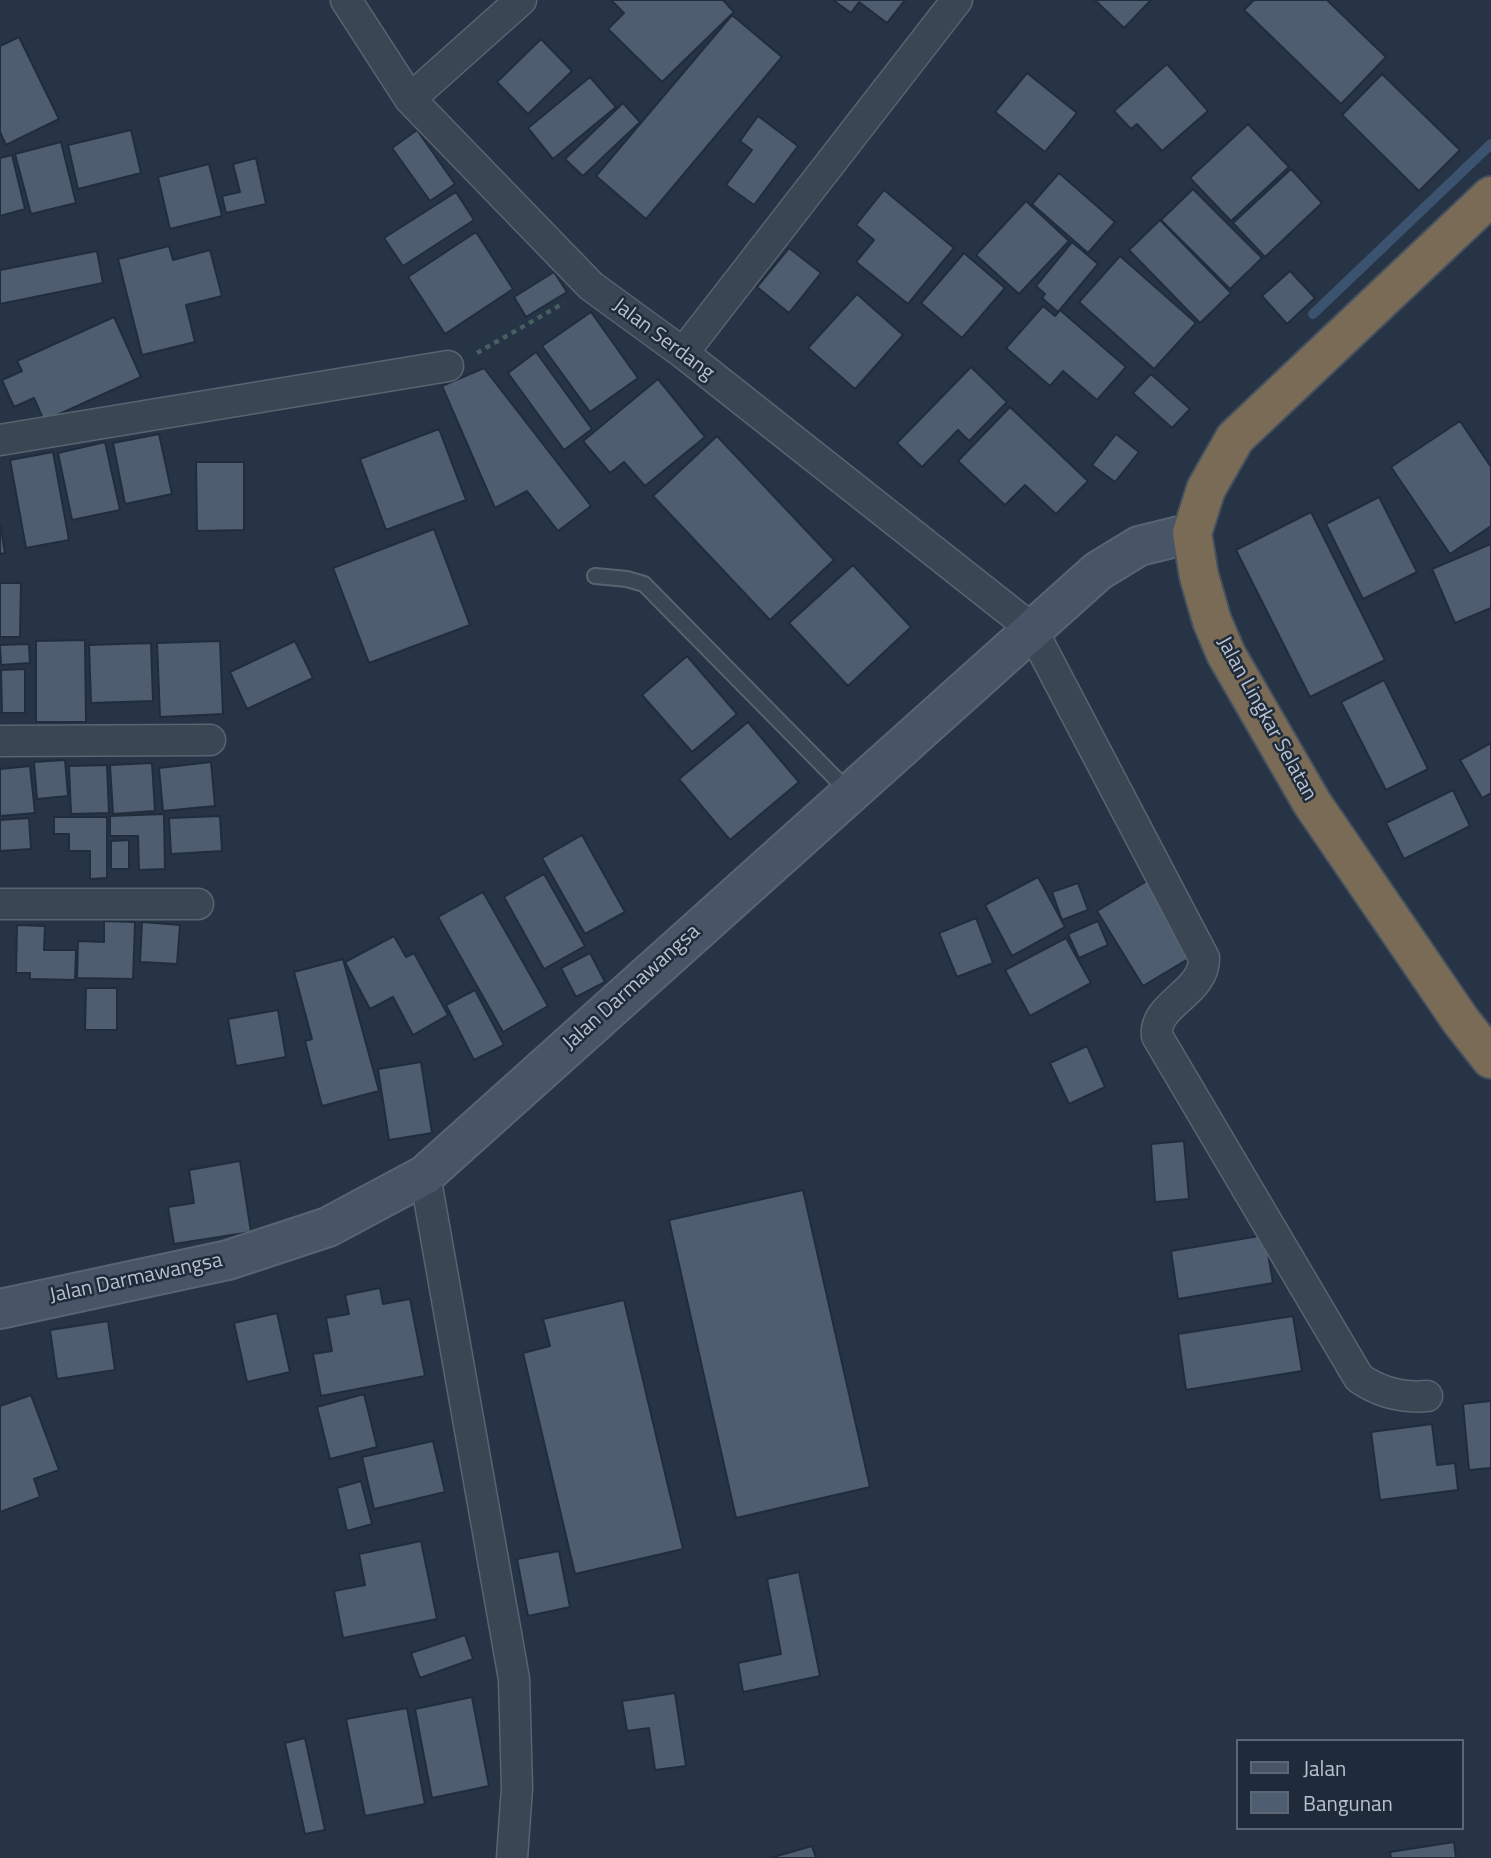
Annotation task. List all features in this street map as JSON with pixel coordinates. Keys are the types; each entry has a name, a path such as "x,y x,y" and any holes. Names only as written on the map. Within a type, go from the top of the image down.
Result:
{"highway":[{"name":"Jalan Lingkar Selatan","path":"1490,199 1235,438 1206,489 1192,533 1199,576 1226,654 1312,803 1461,1021 1491,1059"}],"main road":[{"name":"Jalan Darmawangsa","path":"0,1309 228,1260 328,1227 425,1175 1031,628 1098,571 1139,546 1192,533"}],"street":[{"name":"Jalan Serdang","path":"346,0 410,99 590,286 682,353 1031,628"},
{"path":"410,99 521,0"},
{"path":"682,353 957,0"},
{"path":"0,440 448,366"},
{"path":"1031,628 1204,958 1202,977 1158,1020 1157,1036 1359,1378 1374,1389 1413,1397 1427,1396"},
{"path":"0,741 210,740"},
{"path":"0,904 198,904"},
{"path":"425,1175 514,1679 517,1788 512,1858"}],"lane":[{"path":"595,576 644,584 849,792"}],"path":[{"path":"448,366 550,313 590,286"}],"building":[{"path":"611,0 723,0 734,12 662,82 608,29 624,13"},
{"path":"833,0 905,0 887,23 859,2 851,13"},
{"path":"1095,0 1151,0 1124,28"},
{"path":"1254,0 1327,0 1386,57 1341,104 1244,10"},
{"path":"732,15 782,57 646,219 596,176"},
{"path":"19,37 59,119 6,145 0,132 0,46"},
{"path":"541,39 572,71 528,114 497,82"},
{"path":"1167,64 1208,111 1162,151 1137,124 1131,129 1114,111"},
{"path":"1027,73 1077,113 1045,152 995,112"},
{"path":"1382,74 1460,150 1419,191 1342,115"},
{"path":"590,77 616,107 553,159 528,128"},
{"path":"623,103 640,122 583,176 565,159"},
{"path":"758,116 798,146 754,205 726,185 752,150 740,141"},
{"path":"1248,124 1289,167 1231,221 1190,178"},
{"path":"131,130 141,173 78,189 68,145"},
{"path":"417,130 455,184 430,201 392,148"},
{"path":"61,142 76,203 31,214 15,154"},
{"path":"12,155 25,209 0,216 0,158"},
{"path":"256,158 266,204 226,213 222,196 240,192 233,164"},
{"path":"209,164 222,216 170,229 158,177"},
{"path":"1291,169 1322,203 1265,257 1233,223"},
{"path":"1059,173 1115,222 1088,253 1032,204"},
{"path":"1193,189 1262,258 1230,289 1161,220"},
{"path":"884,190 954,248 908,304 856,262 874,240 856,225"},
{"path":"456,192 474,220 403,266 384,238"},
{"path":"1026,201 1069,241 1019,294 976,255"},
{"path":"1160,220 1231,293 1200,323 1129,250"},
{"path":"476,232 513,289 445,334 408,277"},
{"path":"1072,242 1098,264 1058,312 1042,298 1045,294 1036,286"},
{"path":"169,246 173,260 210,250 222,296 186,305 195,342 142,355 118,259"},
{"path":"789,248 821,273 789,313 757,287"},
{"path":"97,251 103,283 0,304 0,270"},
{"path":"964,253 1005,288 962,338 921,303"},
{"path":"1120,256 1196,323 1154,369 1079,302"},
{"path":"1290,271 1315,298 1287,324 1262,296"},
{"path":"554,272 567,292 526,317 514,297"},
{"path":"857,294 903,335 855,389 808,348"},
{"path":"1043,306 1055,316 1060,310 1126,367 1097,400 1063,371 1050,386 1006,348"},
{"path":"591,312 638,378 590,412 542,346"},
{"path":"114,317 141,377 44,421 34,398 14,407 2,380 22,371 17,361"},
{"path":"536,352 592,429 564,450 508,373"},
{"path":"971,367 1007,402 969,441 958,430 922,467 897,443"},
{"path":"484,368 591,506 558,531 527,491 495,508 442,386"},
{"path":"1151,374 1190,409 1172,428 1133,393"},
{"path":"658,379 705,437 645,486 624,462 610,473 583,441"},
{"path":"1010,407 1088,481 1056,514 1025,485 1005,505 958,461"},
{"path":"1460,421 1491,467 1491,526 1450,554 1391,467"},
{"path":"439,429 466,500 386,530 360,459"},
{"path":"159,434 172,494 125,504 113,443"},
{"path":"1116,434 1139,452 1115,482 1092,465"},
{"path":"717,436 834,560 770,620 653,496"},
{"path":"105,442 120,510 72,520 58,453"},
{"path":"53,452 69,540 26,548 10,460"},
{"path":"196,462 244,462 244,530 197,531"},
{"path":"1379,497 1417,572 1363,599 1326,524"},
{"path":"1311,512 1385,660 1310,697 1236,550"},
{"path":"0,523 5,553 0,554"},
{"path":"434,529 470,625 369,663 333,568"},
{"path":"1491,544 1491,608 1455,623 1432,569"},
{"path":"853,565 911,627 848,686 789,623"},
{"path":"0,583 21,583 20,637 0,637"},
{"path":"85,640 86,722 36,722 36,641"},
{"path":"220,641 223,714 160,717 157,643"},
{"path":"295,641 313,678 247,709 230,672"},
{"path":"151,643 153,701 91,703 89,645"},
{"path":"29,644 30,663 1,665 0,645"},
{"path":"687,656 737,714 692,752 642,695"},
{"path":"25,669 25,713 2,713 1,670"},
{"path":"1384,680 1428,769 1386,790 1341,702"},
{"path":"748,722 799,782 730,840 679,779"},
{"path":"1491,743 1491,793 1482,798 1460,760"},
{"path":"65,760 68,796 37,799 34,762"},
{"path":"211,762 215,806 163,811 159,768"},
{"path":"152,763 155,811 113,814 110,765"},
{"path":"107,765 109,813 71,814 69,766"},
{"path":"30,766 35,813 0,816 0,769"},
{"path":"1453,790 1470,826 1404,859 1386,823"},
{"path":"164,814 165,869 139,870 138,836 110,836 110,816"},
{"path":"220,816 222,851 171,854 169,818"},
{"path":"54,817 107,817 107,878 90,879 90,851 69,851 69,834 54,834"},
{"path":"29,818 31,849 0,851 0,820"},
{"path":"582,835 625,912 585,934 542,858"},
{"path":"129,840 129,869 111,869 111,841"},
{"path":"544,874 585,946 544,969 504,897"},
{"path":"1038,877 1065,927 1012,956 985,905"},
{"path":"1152,878 1198,953 1143,986 1097,911"},
{"path":"1078,883 1088,910 1062,920 1052,892"},
{"path":"483,892 548,1006 503,1032 438,917"},
{"path":"976,918 993,963 957,977 939,933"},
{"path":"104,921 135,922 133,979 77,978 78,941 104,942"},
{"path":"1098,921 1108,945 1079,958 1068,934"},
{"path":"142,922 180,925 177,964 140,962"},
{"path":"17,925 45,926 44,950 76,950 75,980 30,979 30,973 16,973"},
{"path":"394,936 406,957 414,953 448,1015 413,1035 393,997 370,1009 345,962"},
{"path":"1066,938 1091,983 1030,1016 1005,970"},
{"path":"590,953 605,982 576,997 561,968"},
{"path":"343,959 379,1091 322,1106 305,1041 312,1039 294,972"},
{"path":"86,988 117,988 117,1030 85,1030"},
{"path":"475,990 504,1045 474,1060 446,1005"},
{"path":"278,1010 286,1057 236,1066 228,1019"},
{"path":"1087,1046 1105,1087 1069,1104 1050,1063"},
{"path":"421,1062 432,1133 389,1140 378,1069"},
{"path":"1184,1141 1189,1199 1155,1202 1151,1144"},
{"path":"240,1161 251,1232 174,1244 168,1207 194,1203 189,1170"},
{"path":"803,1190 870,1487 736,1518 669,1220"},
{"path":"1265,1235 1273,1283 1178,1299 1171,1251"},
{"path":"380,1288 383,1304 410,1299 425,1376 321,1396 313,1354 332,1351 326,1318 349,1314 345,1295"},
{"path":"624,1300 683,1549 575,1574 523,1353 550,1346 543,1319"},
{"path":"277,1313 290,1372 247,1382 234,1323"},
{"path":"1293,1316 1302,1371 1186,1390 1178,1334"},
{"path":"108,1321 115,1370 57,1379 50,1330"},
{"path":"364,1394 377,1447 330,1459 317,1407"},
{"path":"31,1395 59,1470 34,1479 40,1497 0,1512 0,1406"},
{"path":"1491,1401 1491,1468 1469,1470 1463,1404"},
{"path":"1432,1424 1437,1465 1455,1463 1458,1490 1380,1500 1371,1432"},
{"path":"433,1441 445,1492 374,1509 362,1457"},
{"path":"361,1481 372,1524 347,1531 337,1488"},
{"path":"421,1541 437,1619 343,1638 334,1591 365,1585 359,1554"},
{"path":"559,1551 570,1607 528,1616 517,1559"},
{"path":"799,1572 820,1676 743,1692 738,1663 781,1654 767,1579"},
{"path":"465,1635 473,1659 420,1678 411,1653"},
{"path":"675,1693 686,1766 655,1770 649,1728 627,1731 622,1701"},
{"path":"472,1697 489,1786 432,1798 415,1709"},
{"path":"407,1708 425,1804 365,1816 346,1719"},
{"path":"305,1738 325,1830 305,1834 285,1743"},
{"path":"1454,1842 1456,1858 1391,1858 1390,1852"},
{"path":"812,1846 816,1858 770,1858"}],"waterway":[{"path":"1313,314 1491,144"}]}
